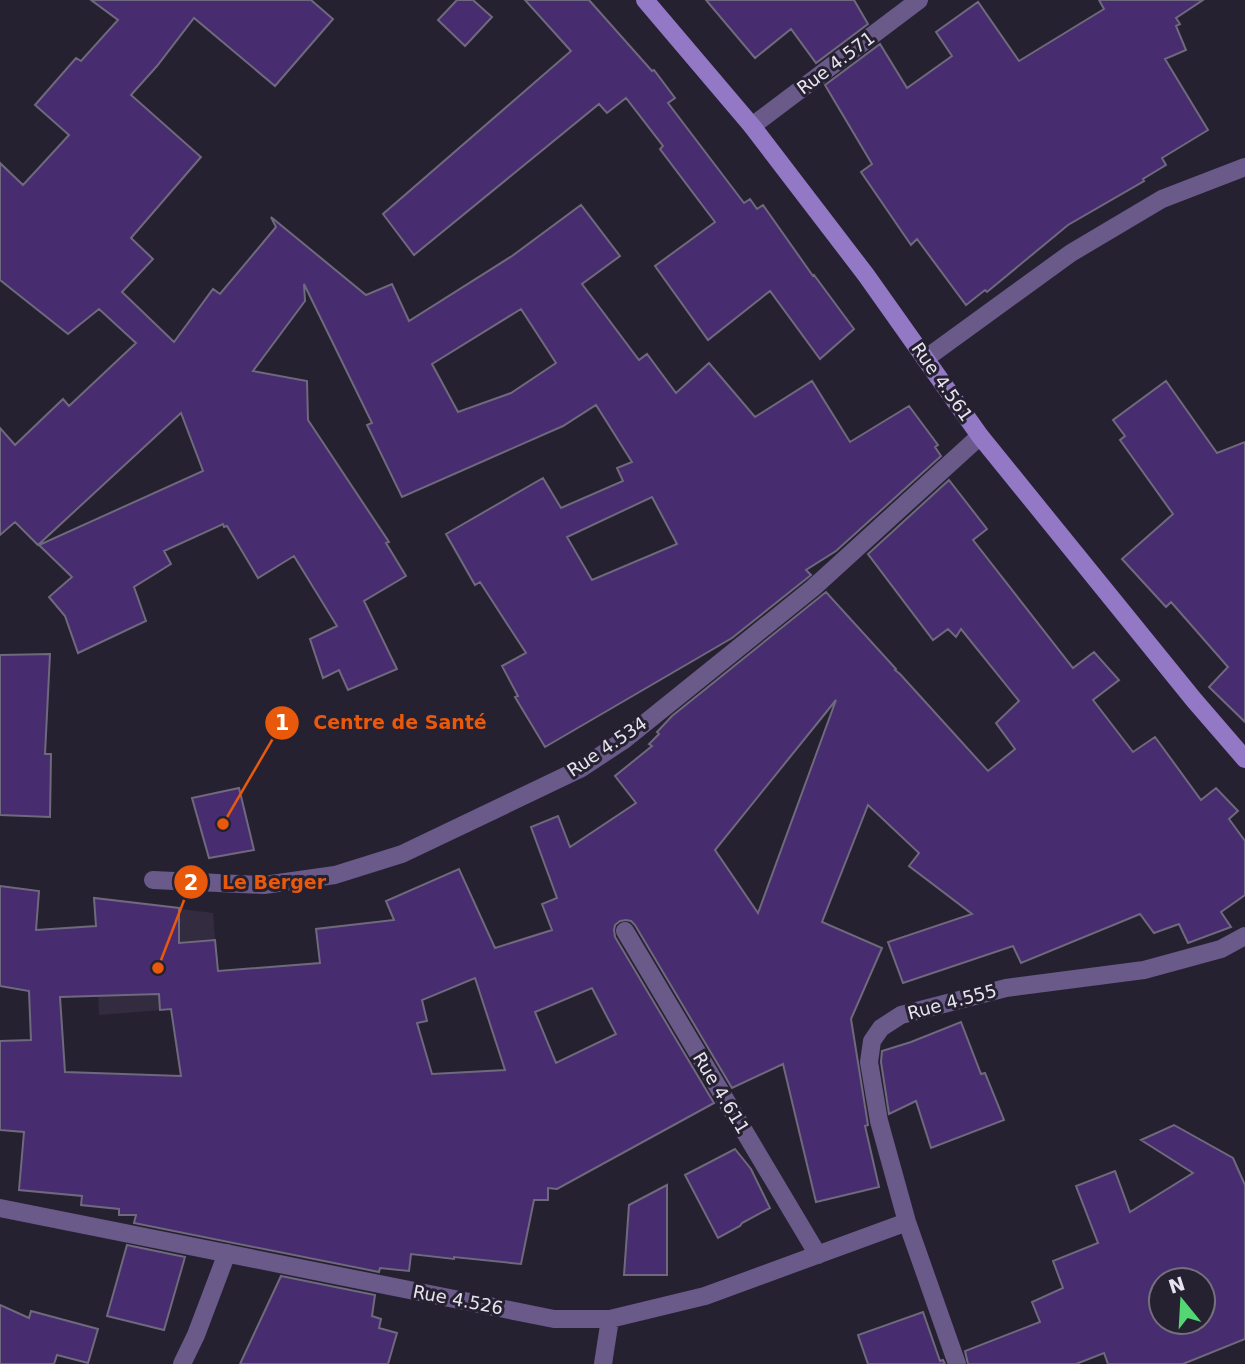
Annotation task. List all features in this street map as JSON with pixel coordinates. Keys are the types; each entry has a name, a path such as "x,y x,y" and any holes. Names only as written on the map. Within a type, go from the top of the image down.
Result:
{"main road":[{"name":"Rue 4.561","path":"645,0 752,126 866,275 980,436 1245,759"}],"street":[{"name":"Rue 4.571","path":"752,126 919,0"},
{"path":"925,359 1071,253 1162,199 1245,167"},
{"name":"Rue 4.534","path":"153,880 264,885 335,875 402,854 580,769 624,740 813,588 980,436"},
{"name":"Rue 4.611","path":"625,931 818,1255"},
{"name":"Rue 4.555","path":"957,1364 907,1222 879,1121 869,1062 872,1041 881,1028 901,1015 1006,988 1144,970 1222,949 1245,936"},
{"name":"Rue 4.526","path":"0,1208 554,1319 610,1319 705,1296 907,1222"},
{"path":"183,1364 227,1253"},
{"path":"603,1364 610,1319"}],"shaded area":[{"path":"94,898 213,913 222,1005 99,1015"}],"building":[{"path":"91,0 311,0 333,19 275,86 194,18 131,95 201,157 131,238 153,259 122,292 174,342 213,289 220,294 276,227 271,217 366,295 392,284 409,321 512,256 581,205 620,256 582,284 639,360 647,354 676,393 709,363 755,417 812,381 850,442 909,406 938,445 935,447 941,456 836,551 806,570 811,575 732,638 545,747 515,697 518,696 502,666 526,653 480,582 475,585 446,534 543,478 561,508 623,481 617,468 632,462 596,405 563,426 402,497 367,425 372,423 304,284 305,301 253,371 307,381 308,420 389,542 386,543 406,576 364,601 397,669 348,690 339,670 323,678 310,639 337,626 294,556 258,578 227,526 224,527 223,524 164,551 171,564 134,587 146,621 78,653 65,616 49,597 72,577 39,545 203,471 181,413 38,545 15,522 0,535 0,428 15,445 63,399 69,406 136,343 99,309 68,334 0,280 0,163 23,185 69,135 35,105 76,58 81,61 118,20","holes":["521,309 556,363 511,393 458,412 432,364","652,497 677,544 592,580 567,537"]},
{"path":"457,0 473,0 492,17 465,46 438,20"},
{"path":"525,0 589,0 652,71 654,70 675,98 668,103 744,203 750,199 757,209 763,205 854,329 820,359 770,291 708,340 655,266 715,222 660,149 663,146 626,98 607,113 599,104 414,255 383,214 571,51"},
{"path":"706,0 854,0 868,24 816,63 791,29 755,58"},
{"path":"1099,0 1203,0 1176,18 1180,24 1176,26 1186,50 1165,59 1208,130 1162,158 1166,165 1143,179 1144,181 1068,225 987,292 985,290 966,305 917,239 911,245 861,172 872,164 825,85 880,44 907,88 952,56 936,32 978,2 1019,61 1104,9"},
{"path":"1166,381 1217,453 1245,442 1245,722 1209,687 1228,667 1171,602 1166,607 1122,559 1173,514 1120,440 1125,436 1113,420"},
{"path":"949,480 987,529 973,540 1073,668 1094,652 1119,680 1093,700 1133,752 1155,737 1201,800 1216,788 1238,811 1229,819 1245,841 1245,895 1221,912 1231,927 1188,943 1179,924 1154,933 1140,914 1021,963 1013,946 903,983 888,942 972,914 909,866 919,853 868,805 822,922 882,948 851,1019 868,1125 865,1126 879,1187 816,1202 783,1064 732,1088 635,925 626,920 615,925 615,937 714,1103 557,1189 548,1188 548,1200 534,1200 521,1264 411,1254 409,1271 380,1268 379,1272 134,1223 136,1215 119,1215 119,1209 81,1205 82,1196 19,1190 24,1132 0,1130 0,1041 31,1040 29,991 0,986 0,886 39,891 36,930 96,926 94,898 179,908 179,943 215,940 218,971 320,963 316,929 394,920 386,901 459,869 495,948 552,930 542,904 557,898 531,827 558,816 570,847 636,803 615,776 652,746 649,744 659,734 657,732 672,716 826,592 988,771 1015,749 996,723 1019,701 961,629 956,637 948,629 933,640 868,554","holes":["836,700 758,913 715,850","475,978 505,1070 432,1074 417,1023 427,1021 422,1000","592,988 616,1034 556,1063 535,1012","159,994 160,1010 171,1009 181,1076 65,1072 60,997"]},
{"path":"50,654 45,754 51,754 50,817 0,815 0,655"},
{"path":"239,788 254,850 209,858 192,798"},
{"path":"961,1022 981,1074 985,1073 1004,1120 931,1148 916,1101 889,1114 881,1062 882,1051"},
{"path":"1174,1125 1233,1158 1245,1185 1245,1339 1183,1364 1108,1364 1104,1353 1076,1364 968,1364 965,1351 1040,1322 1032,1302 1063,1288 1053,1261 1098,1243 1076,1186 1115,1171 1130,1212 1193,1173 1141,1140"},
{"path":"735,1149 751,1169 770,1208 718,1238 685,1175"},
{"path":"667,1185 667,1275 624,1275 629,1205"},
{"path":"127,1245 185,1257 164,1330 107,1316"},
{"path":"281,1276 375,1295 372,1316 381,1319 379,1328 397,1333 388,1364 240,1364"},
{"path":"0,1305 29,1318 31,1311 98,1329 88,1363 57,1355 54,1364 0,1364"},
{"path":"923,1312 940,1361 943,1360 945,1364 868,1364 858,1335"}],"place":[{"name":"Centre de Santé","path":"223,824"},
{"name":"Le Berger","path":"158,968"}]}
